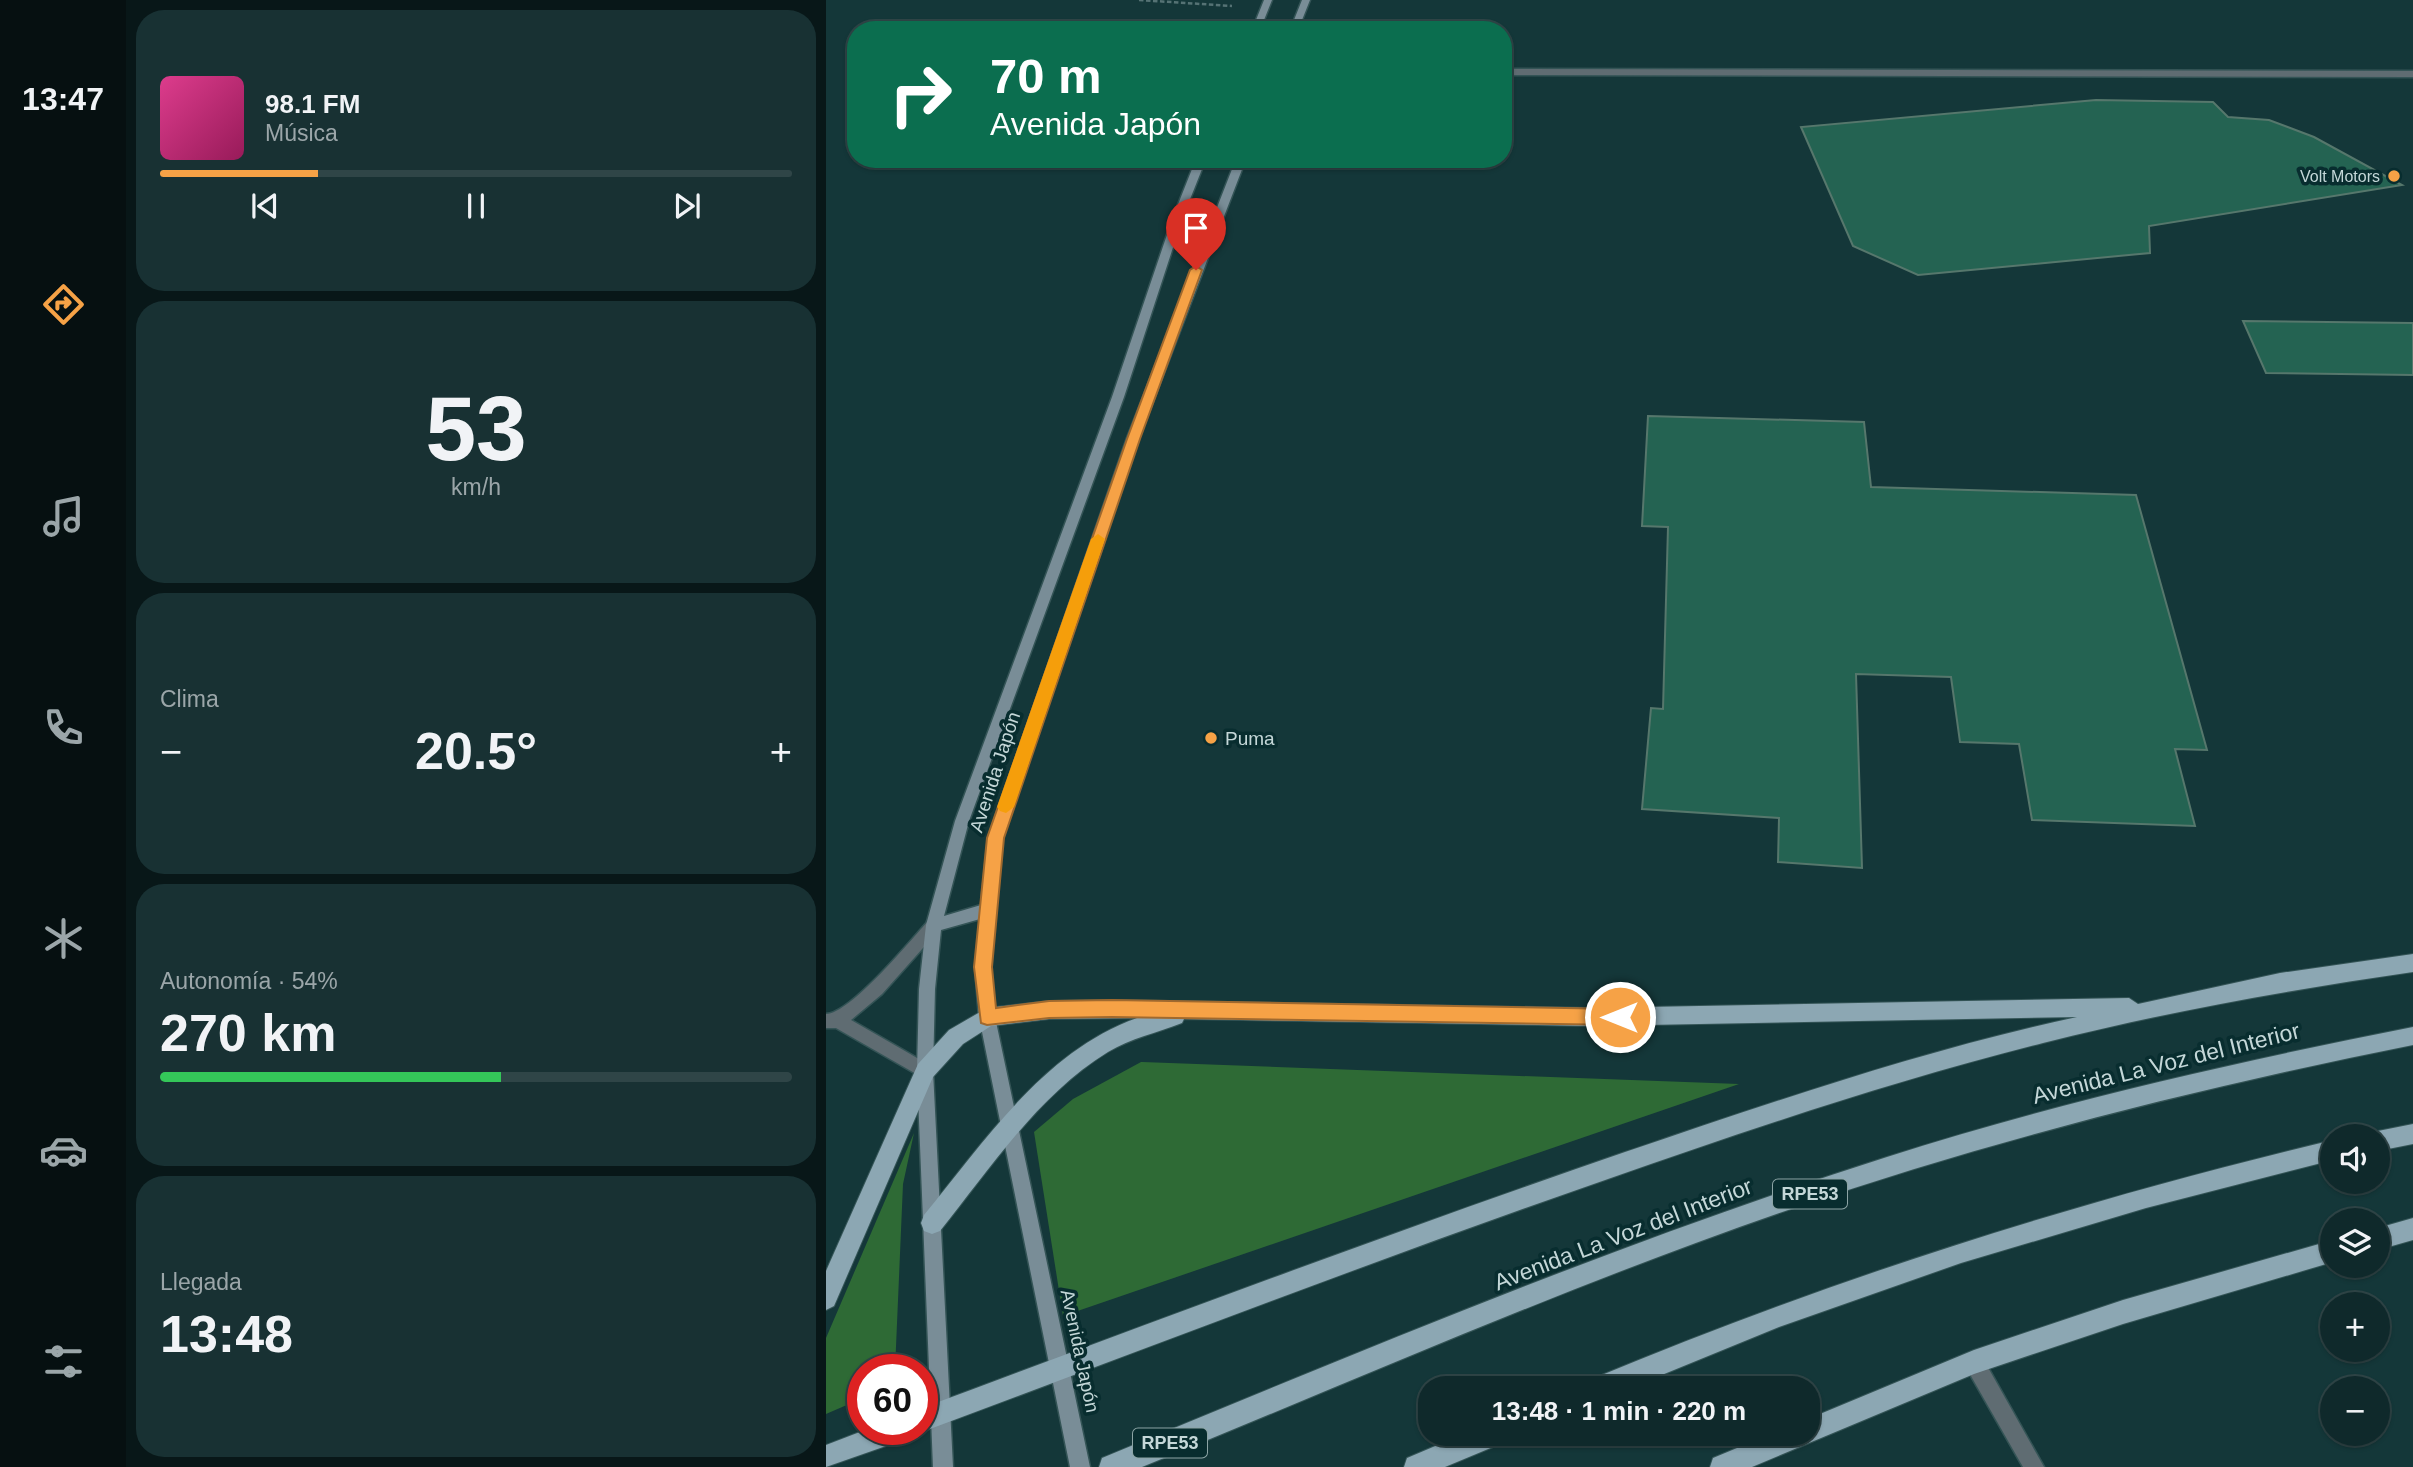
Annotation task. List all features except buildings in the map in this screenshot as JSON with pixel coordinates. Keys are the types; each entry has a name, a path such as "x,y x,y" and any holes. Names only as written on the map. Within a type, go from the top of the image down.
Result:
{"main road":[{"path":"1298,21 1306,0"},
{"path":"1259,21 1266,4"},
{"name":"Avenida Japón","path":"931,1354 932,1223 925,1071 927,989 934,925 961,821 1118,397 1178,217 1197,168"},
{"name":"Avenida Japón","path":"1080,1467 987,1017 983,967 995,838 1133,439 1237,168"},
{"path":"934,925 988,910"},
{"path":"938,1414 1450,1223 1740,1123 1918,1067 2045,1033 2280,982 2413,962"},
{"path":"826,1298 925,1071 956,1037 987,1017 1049,1010 1592,1017 2176,1006"},
{"path":"932,1223 1009,1131 1053,1084 1089,1052 1122,1034 1161,1019 1210,1011"},
{"name":"Avenida La Voz del Interior","path":"1111,1467 1667,1245 1889,1167 2176,1085 2413,1036"},
{"path":"2390,1139 2413,1134"},
{"path":"1628,1376 1938,1259 2218,1177 2320,1153"},
{"path":"2390,1236 2413,1229"},
{"path":"1820,1426 1974,1362 2123,1312 2320,1255"},
{"path":"826,1457 858,1445"},
{"name":"Avenida Japón","path":"938,1445 943,1467"},
{"path":"1416,1467 1465,1446"},
{"path":"1722,1467 1772,1446"}],"street":[{"path":"1512,72 2413,74"},
{"path":"925,1071 832,1021 876,989 934,925"},
{"path":"1974,1362 2034,1467"}],"path":[{"path":"1139,0 1266,4"}],"green space":[{"path":"1141,1062 1739,1084 1063,1316 1034,1132 1073,1099"},
{"path":"914,1133 903,1184 896,1354 847,1354 847,1405 826,1414 826,1338"}],"slow traffic":[{"path":"1006,807 1098,539"}],"place":[{"name":"Volt Motors","path":"2394,176"},
{"name":"Puma","path":"1211,738"}],"route":[{"path":"1196,270 1133,439 995,838 983,967 987,1017 1049,1010 1112,1009 1620,1017"}]}
